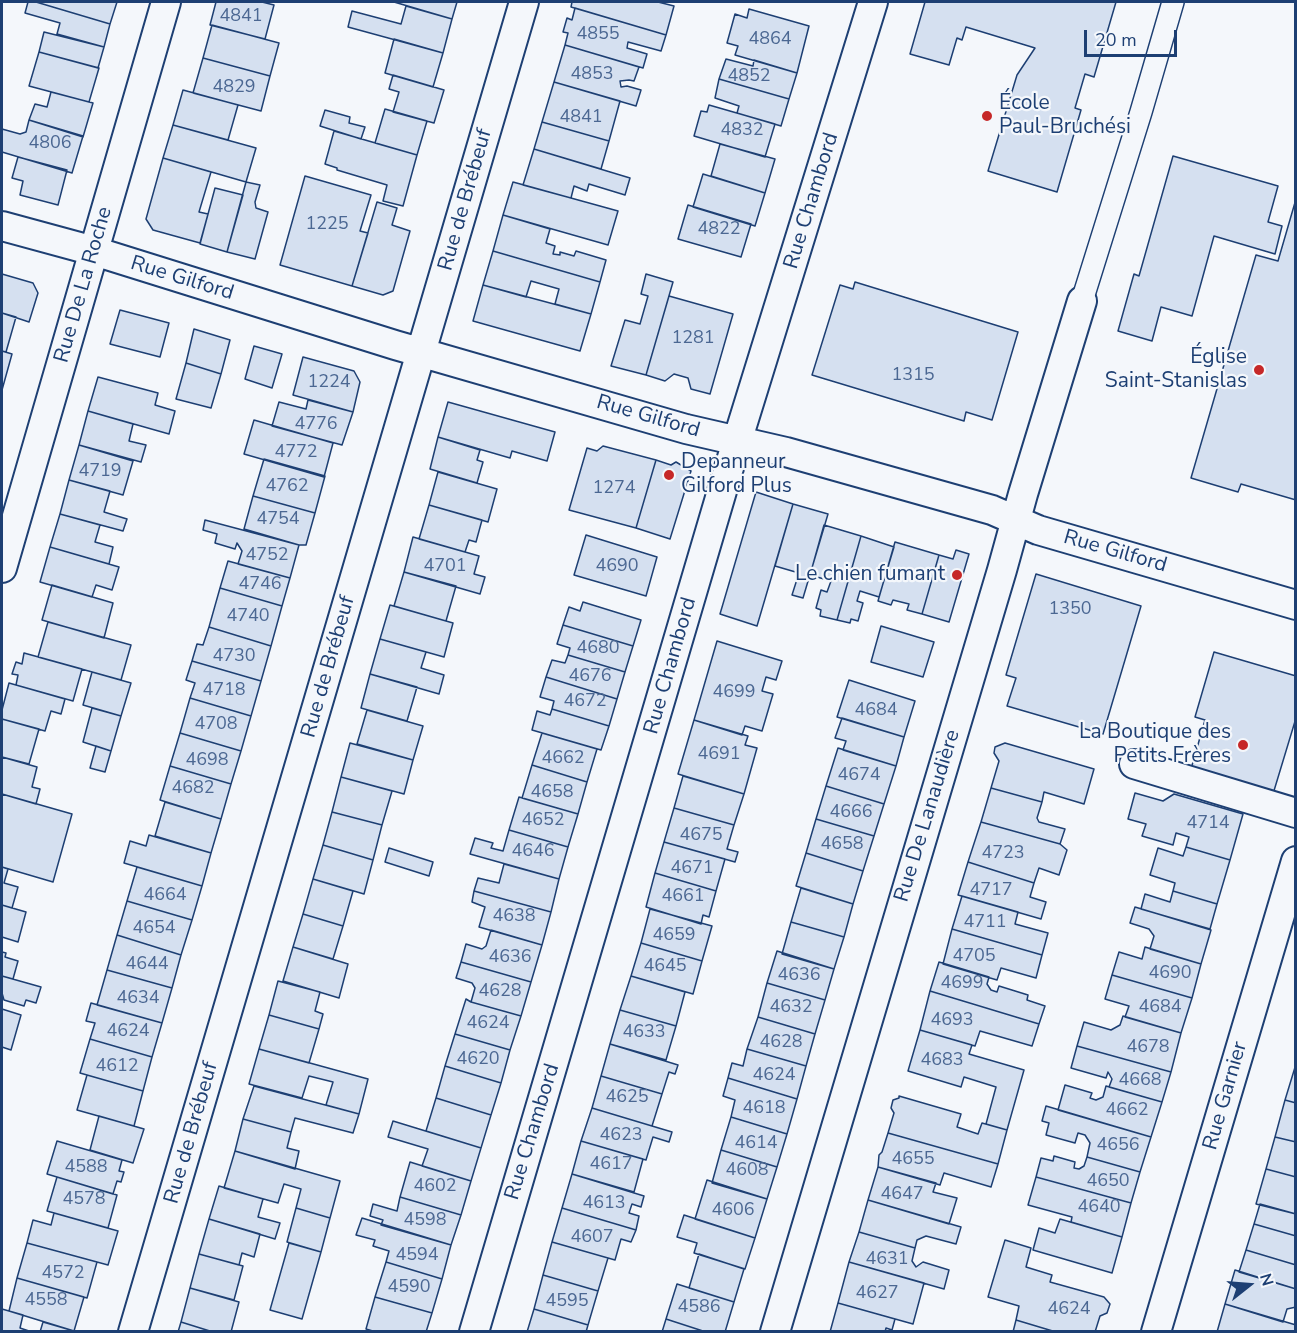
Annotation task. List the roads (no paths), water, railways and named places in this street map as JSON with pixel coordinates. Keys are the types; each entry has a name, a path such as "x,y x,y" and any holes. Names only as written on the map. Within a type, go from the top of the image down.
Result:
{"street":[{"name":"Rue De La Roche","path":"2,568 166,2"},
{"name":"Rue de Brébeuf","path":"133,1332 524,2"},
{"name":"Rue Chambord","path":"474,1332 737,440 873,2"},
{"path":"1082,301 1173,2"},
{"name":"Rue Gilford","path":"2,226 94,251 422,353 686,429 786,452 992,510 1038,530 1296,605"},
{"name":"Rue De Lanaudière","path":"775,1332 1082,301"},
{"path":"1134,764 1296,813"},
{"name":"Rue Garnier","path":"1156,1332 1296,861"}],"place":[{"name":"École Paul-Bruchési","path":"987,116"},
{"name":"Église Saint-Stanislas","path":"1259,370"},
{"name":"Depanneur Gilford Plus","path":"669,475"},
{"name":"Le chien fumant","path":"957,575"},
{"name":"La Boutique des Petits Frères","path":"1243,745"}]}
